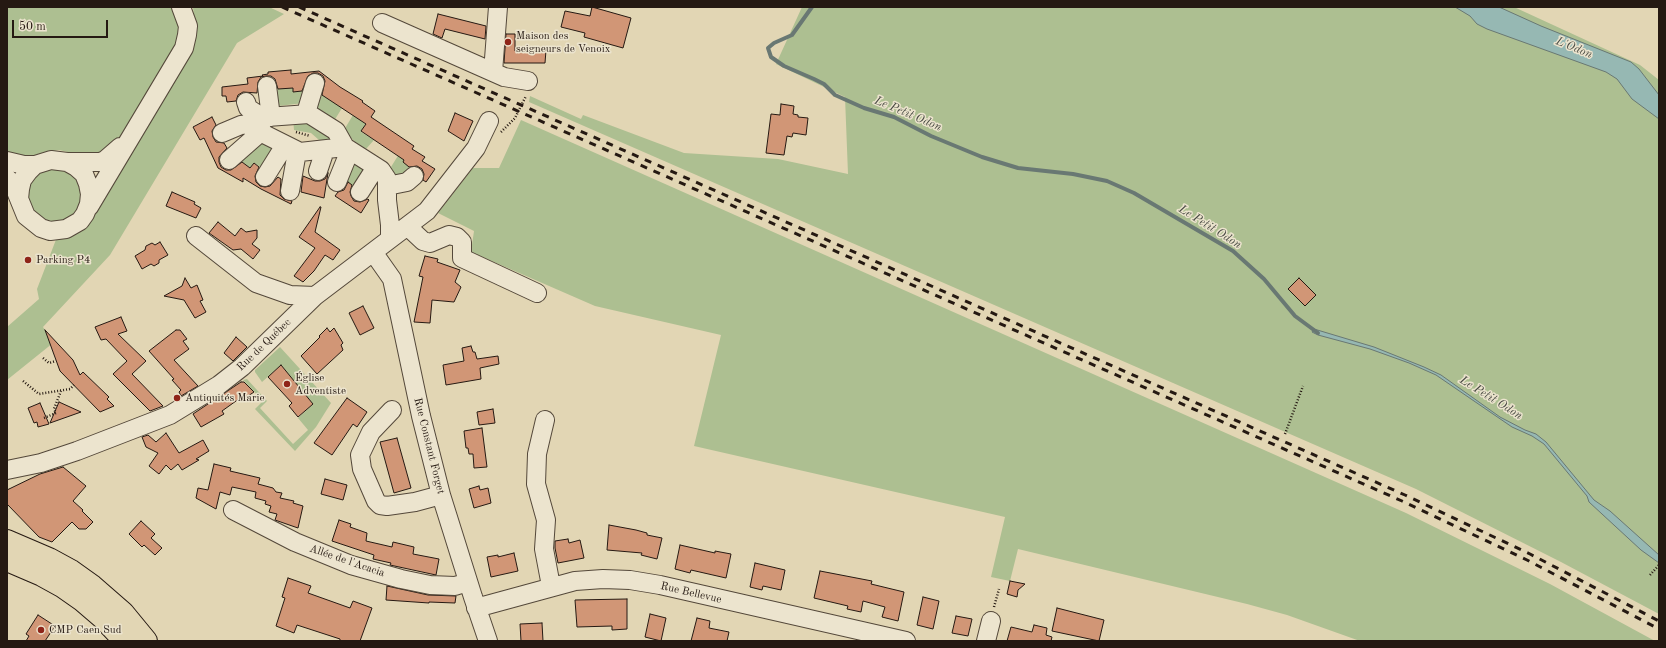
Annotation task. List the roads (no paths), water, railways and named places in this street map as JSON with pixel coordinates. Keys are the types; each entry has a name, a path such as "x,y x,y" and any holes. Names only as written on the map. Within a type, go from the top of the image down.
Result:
{"main road":[{"path":"7,541 49,559 71,571 92,586 123,613 146,641"},
{"path":"7,560 31,570 62,586 82,600 103,618 125,641"}],"street":[{"path":"7,178 13,184 26,216 40,228 50,231 62,230 73,226 85,214 130,136 184,48 188,26 181,7"},
{"path":"493,72 498,7"},
{"path":"382,22 527,88"},
{"path":"306,113 315,83"},
{"path":"229,160 264,122 267,86"},
{"path":"246,102 248,108 291,148 324,150 347,149"},
{"path":"222,133 241,125 264,122 306,113 312,115 336,131 347,149 376,167 385,175 390,239"},
{"name":"Rue de Québec","path":"7,470 41,463 77,451 170,415 219,385 242,367 315,296 427,210 476,148 489,121"},
{"path":"19,199 22,180 35,166 51,160 67,162 100,162 115,152 130,136"},
{"path":"265,178 291,148"},
{"path":"290,191 291,148"},
{"path":"337,182 347,149"},
{"path":"318,171 324,150"},
{"path":"7,161 35,166"},
{"path":"67,162 84,174 88,184 90,194 89,204 85,214"},
{"path":"360,192 376,167"},
{"path":"387,186 407,182 414,176"},
{"path":"407,226 423,241 430,243 449,235 457,237 462,242 462,258 537,293"},
{"path":"196,236 256,283 290,295 315,296"},
{"name":"Rue Constant Forget","path":"373,252 392,279 421,416 441,495 476,608 488,641"},
{"path":"392,410 371,432 360,455 362,469 376,501 380,505 386,506 415,502 441,495"},
{"path":"545,420 537,454 536,484 546,520 544,549 551,586"},
{"name":"Allée de l'Acacia","path":"233,510 294,542 351,565 401,580 430,585 455,586 468,582"},
{"name":"Rue Bellevue","path":"476,608 551,586 575,581 603,579 630,580 660,585 906,641"},
{"path":"986,641 991,621"}],"water":[{"name":"L'Odon","path":"1455,7 1499,7 1541,26 1631,62 1639,69 1659,95 1659,119 1632,99 1617,79 1606,72 1487,29 1477,24 1470,16"},
{"path":"1314,329 1374,347 1441,375 1500,417 1536,434 1546,442 1594,500 1610,511 1659,555 1659,563 1641,550 1589,502 1587,496 1544,444 1532,436 1512,427 1436,375 1409,363 1370,349 1318,335 1312,332"}],"waterway":[{"name":"Le Petit Odon","path":"812,7 792,35 774,43 768,48 771,57 784,66 824,84 835,95 864,108 894,117 931,136 982,157 1018,168 1073,174 1107,181 1134,193 1233,251 1264,279 1295,316 1318,333"}],"railway":[{"path":"282,7 1402,501 1527,560 1659,629"},
{"path":"299,7 1405,495 1530,554 1659,621"}],"place":[{"name":"Maison des seigneurs de Venoix","path":"508,42"},
{"name":"Parking P4","path":"28,260"},
{"name":"Église Adventiste","path":"287,384"},
{"name":"Antiquités Marie","path":"177,398"},
{"name":"CMP Caen Sud","path":"41,630"}]}
